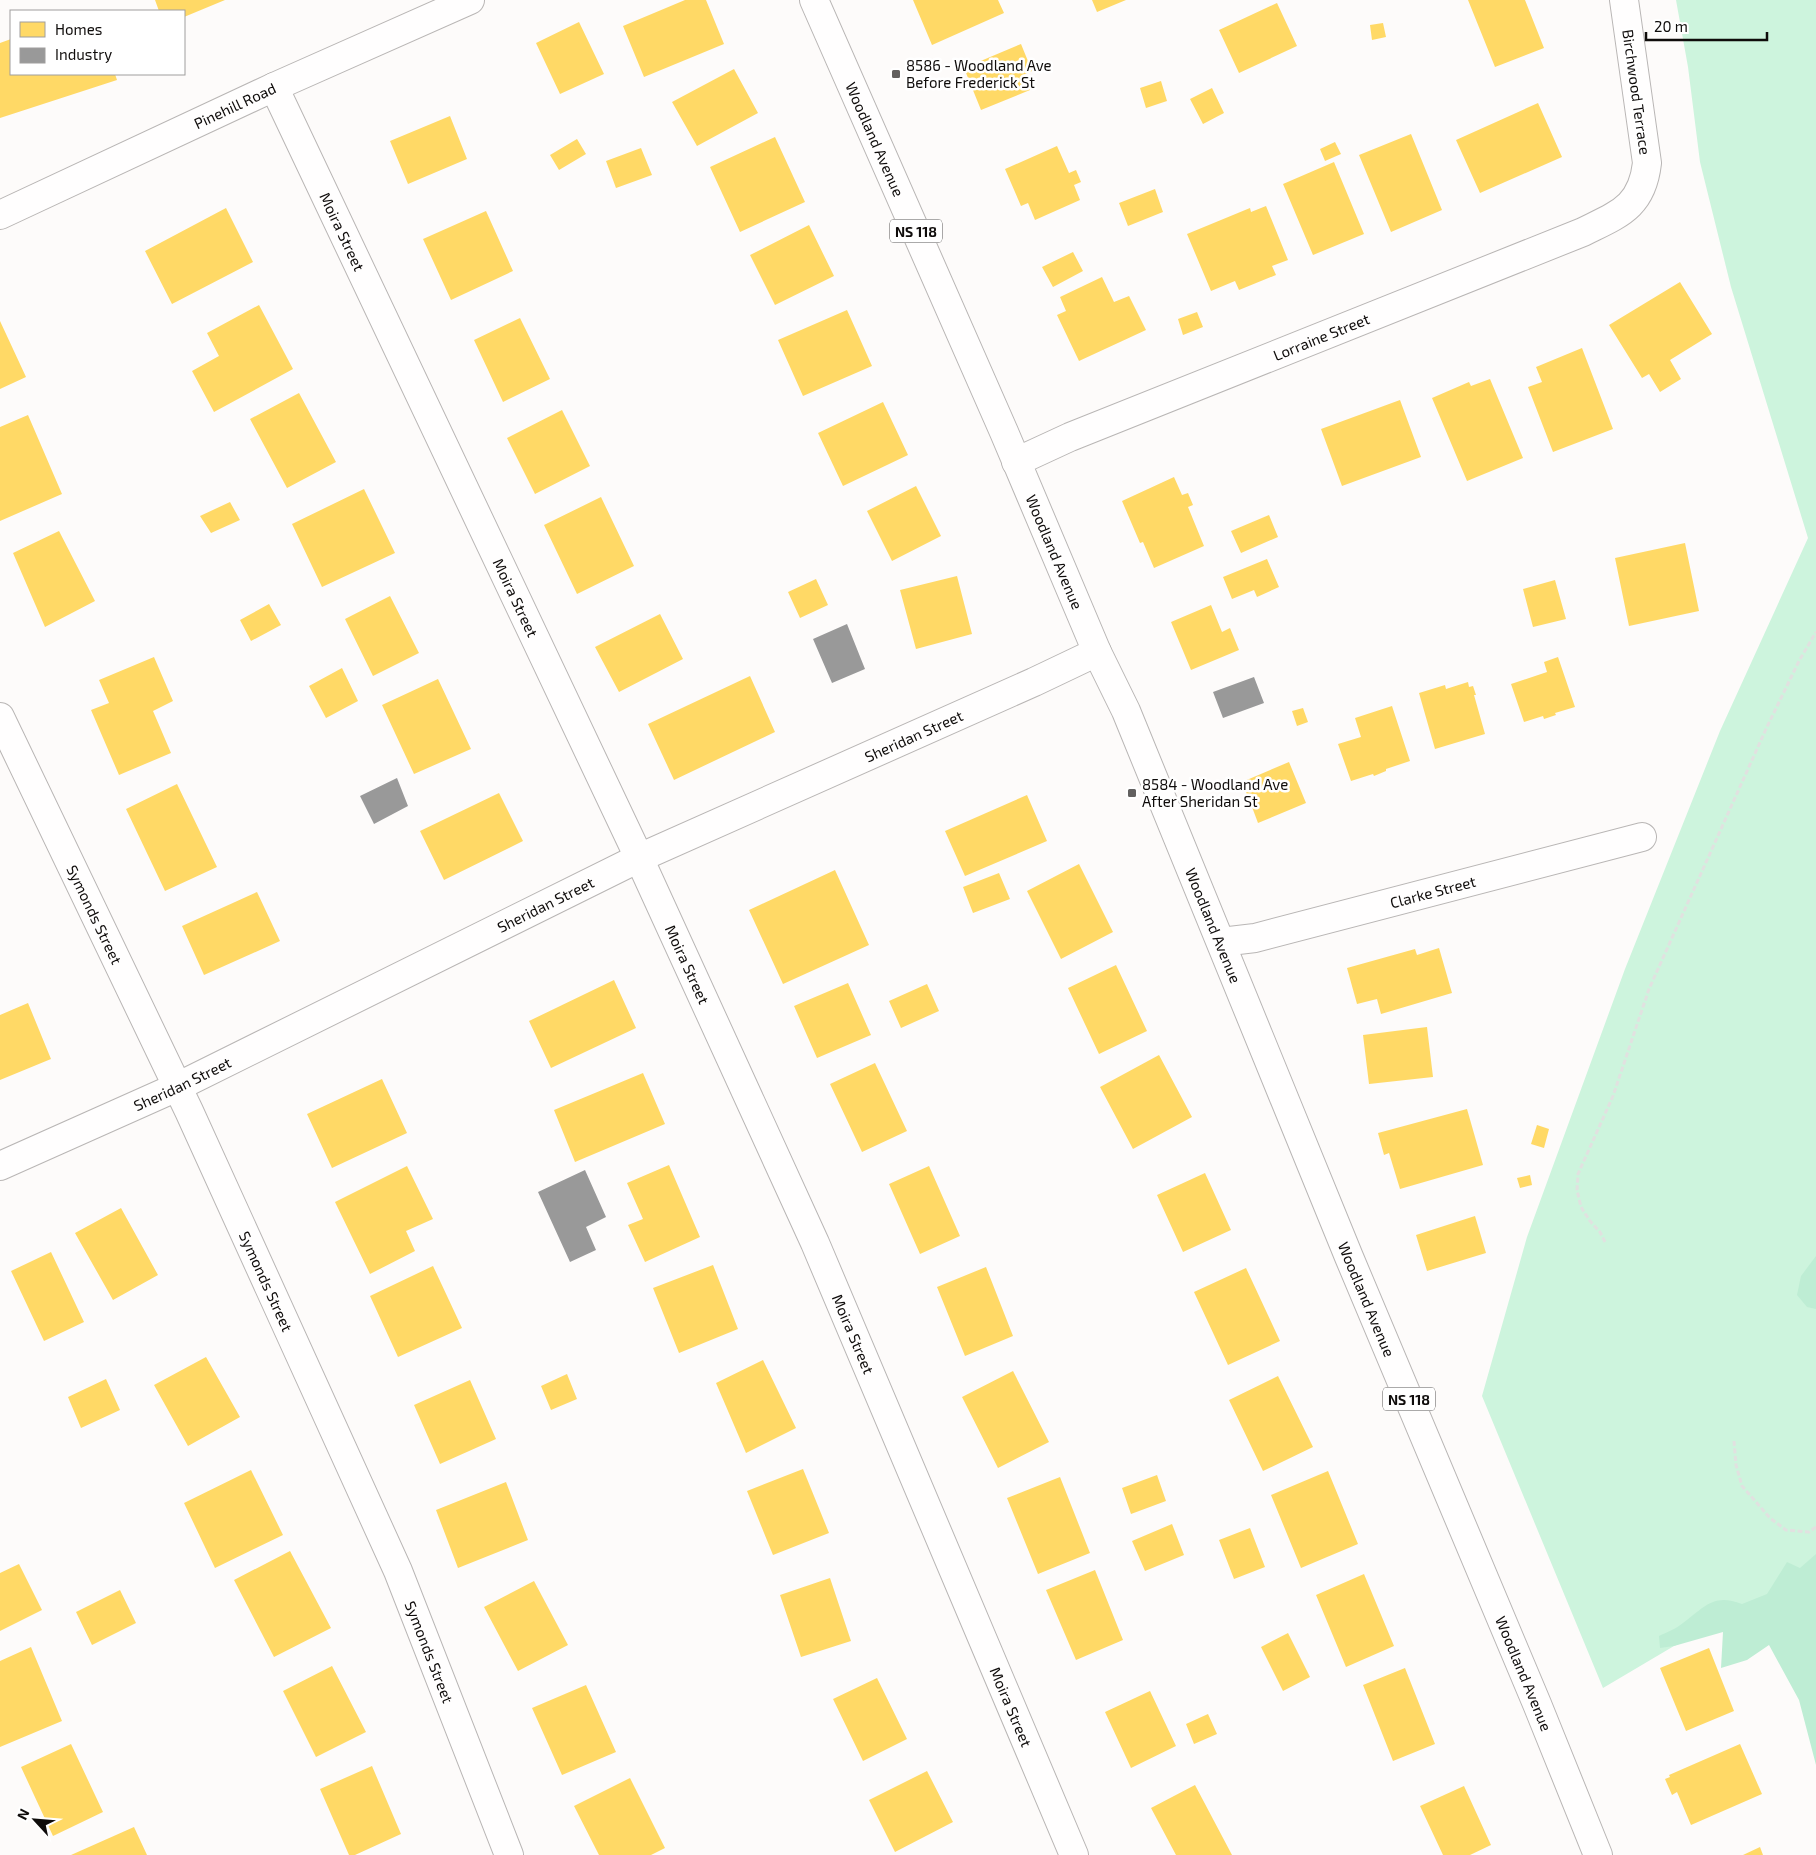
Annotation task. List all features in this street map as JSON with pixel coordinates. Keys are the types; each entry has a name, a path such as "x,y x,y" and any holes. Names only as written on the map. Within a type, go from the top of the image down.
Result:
{"street":[{"name":"Pinehill Road","path":"0,215 274,87 470,0"},
{"name":"Woodland Avenue","path":"814,0 1016,462 1096,652 1126,711 1349,1257 1598,1855"},
{"name":"Birchwood Terrace","path":"1624,0 1647,163 1641,188 1626,209"},
{"name":"Moira Street","path":"274,87 639,858 814,1243 1074,1855"},
{"name":"Lorraine Street","path":"1016,462 1070,437 1583,232 1626,209"},
{"name":"Sheridan Street","path":"0,1166 178,1087 639,858 1025,686 1096,652"},
{"name":"Symonds Street","path":"0,717 178,1087 398,1571 509,1855"},
{"name":"Clarke Street","path":"1221,942 1255,938 1642,837"}],"path":[{"path":"1605,1242 1600,1232 1581,1207 1577,1190 1578,1174 1613,1096 1650,989 1766,729 1799,661 1816,632"},
{"path":"1734,1441 1736,1465 1742,1486 1770,1518 1786,1530 1809,1532 1816,1527"}],"green space":[{"path":"1676,0 1816,0 1816,1588 1674,1646 1603,1688 1482,1396 1527,1237 1625,969 1720,731 1808,538 1731,287 1700,162 1688,67"},
{"path":"1816,1256 1816,1309 1807,1307 1797,1295 1801,1276"},
{"path":"1816,1554 1816,1765 1799,1700 1769,1645 1747,1660 1721,1668 1723,1632 1674,1646 1660,1648 1659,1636 1677,1627 1710,1603 1724,1600 1742,1604 1767,1594 1787,1562 1800,1568"}],"building: Homes":[{"path":"155,0 225,0 185,17 185,10 159,10"},
{"path":"685,0 706,0 724,44 644,77 623,26"},
{"path":"913,0 998,0 1004,13 932,45"},
{"path":"1092,0 1126,0 1097,12"},
{"path":"1468,0 1525,0 1544,48 1495,67"},
{"path":"1277,3 1297,46 1239,73 1219,30"},
{"path":"579,22 604,74 560,94 536,43"},
{"path":"1383,23 1386,37 1372,40 1370,25"},
{"path":"10,39 10,75 115,75 117,80 0,118 0,43"},
{"path":"1021,44 1032,71 1023,75 1030,90 981,110 964,68"},
{"path":"734,69 758,113 697,146 672,102"},
{"path":"1161,81 1167,101 1146,108 1140,88"},
{"path":"1212,88 1224,113 1203,124 1190,99"},
{"path":"1538,103 1562,157 1480,193 1456,140"},
{"path":"450,116 467,159 408,184 390,141"},
{"path":"1411,134 1442,210 1391,232 1359,155"},
{"path":"775,137 805,202 740,232 710,167"},
{"path":"577,139 586,154 559,170 550,155"},
{"path":"1335,142 1341,154 1325,161 1320,149"},
{"path":"1057,146 1069,173 1076,170 1081,182 1074,185 1080,200 1035,220 1028,203 1021,206 1005,169"},
{"path":"641,148 652,175 616,188 606,161"},
{"path":"1334,162 1364,234 1313,255 1283,184"},
{"path":"1155,189 1163,212 1128,226 1119,203"},
{"path":"1266,206 1288,260 1272,266 1276,275 1239,290 1235,281 1211,291 1187,234 1250,208 1251,212"},
{"path":"226,208 253,262 172,304 145,251"},
{"path":"486,211 513,271 451,300 423,239"},
{"path":"809,225 834,276 775,305 750,255"},
{"path":"1073,252 1083,271 1053,287 1042,267"},
{"path":"1102,277 1114,302 1129,296 1146,330 1079,361 1057,315 1066,311 1060,297"},
{"path":"1680,282 1712,334 1670,360 1681,379 1660,392 1649,374 1642,378 1609,325"},
{"path":"259,305 293,369 214,412 192,371 219,356 207,333"},
{"path":"847,310 872,366 803,396 778,340"},
{"path":"1197,312 1203,327 1183,335 1178,319"},
{"path":"520,318 550,379 503,402 474,340"},
{"path":"0,321 26,377 0,389"},
{"path":"1582,348 1613,429 1553,452 1528,387 1542,382 1536,367"},
{"path":"1490,379 1523,458 1467,481 1432,398 1469,382 1471,386"},
{"path":"299,393 336,462 287,488 250,419"},
{"path":"1400,400 1421,457 1342,486 1321,429"},
{"path":"883,402 908,455 843,486 818,433"},
{"path":"562,410 590,466 535,494 507,438"},
{"path":"28,415 62,494 0,521 0,427"},
{"path":"1174,477 1182,495 1188,493 1193,505 1188,507 1204,546 1154,568 1143,542 1140,543 1122,501"},
{"path":"916,486 941,536 892,561 867,511"},
{"path":"364,489 395,553 322,587 292,524"},
{"path":"601,497 634,566 577,594 544,525"},
{"path":"230,502 240,520 211,533 200,516"},
{"path":"1269,515 1278,537 1241,553 1231,531"},
{"path":"59,531 95,601 45,627 13,553"},
{"path":"1685,543 1699,611 1629,626 1615,558"},
{"path":"1267,559 1279,587 1257,597 1254,590 1232,599 1223,577"},
{"path":"957,576 972,634 916,649 900,590"},
{"path":"816,579 828,605 800,618 788,592"},
{"path":"1555,580 1566,619 1533,627 1523,589"},
{"path":"390,596 419,653 373,676 345,619"},
{"path":"269,604 281,625 251,641 240,620"},
{"path":"1211,605 1222,632 1230,628 1239,650 1191,670 1171,622"},
{"path":"660,614 683,659 619,692 595,647"},
{"path":"154,657 173,701 153,711 171,753 119,775 91,710 109,703 99,680"},
{"path":"1558,657 1575,707 1555,713 1556,715 1544,719 1543,716 1524,722 1511,684 1547,672 1544,662"},
{"path":"342,668 358,701 326,718 309,686"},
{"path":"750,676 775,732 674,780 648,724"},
{"path":"438,679 471,749 414,774 382,705"},
{"path":"1468,682 1469,687 1473,686 1476,695 1474,695 1485,734 1435,749 1419,693 1445,685 1446,689"},
{"path":"1392,706 1410,761 1386,769 1386,771 1374,776 1373,774 1351,781 1338,744 1361,737 1355,718"},
{"path":"1303,708 1308,722 1297,726 1292,711"},
{"path":"1289,762 1306,803 1258,823 1252,807 1247,809 1242,797 1247,795 1242,782"},
{"path":"177,784 217,867 165,891 126,809"},
{"path":"499,793 523,841 444,880 420,831"},
{"path":"1027,795 1047,841 965,876 945,831"},
{"path":"1079,864 1113,932 1061,959 1027,891"},
{"path":"835,870 869,945 783,984 749,910"},
{"path":"999,873 1010,899 973,913 963,887"},
{"path":"257,892 280,941 204,975 182,926"},
{"path":"1439,948 1452,993 1381,1014 1377,999 1357,1004 1347,968 1415,949 1417,955"},
{"path":"1116,965 1147,1031 1099,1054 1068,988"},
{"path":"614,980 636,1028 551,1068 529,1021"},
{"path":"848,983 871,1035 817,1058 794,1006"},
{"path":"927,984 939,1011 901,1028 889,1001"},
{"path":"28,1003 51,1059 0,1080 0,1015"},
{"path":"1427,1027 1433,1077 1369,1084 1363,1035"},
{"path":"1159,1055 1192,1117 1133,1149 1100,1087"},
{"path":"875,1063 907,1131 862,1152 830,1084"},
{"path":"643,1073 665,1124 575,1162 554,1110"},
{"path":"382,1079 407,1133 332,1168 307,1114"},
{"path":"1467,1109 1483,1165 1400,1189 1389,1153 1384,1155 1378,1133"},
{"path":"1537,1125 1549,1129 1544,1148 1531,1144"},
{"path":"669,1165 700,1237 645,1262 628,1225 643,1219 627,1183"},
{"path":"407,1166 433,1219 406,1231 415,1251 370,1274 335,1202"},
{"path":"929,1166 960,1236 920,1254 889,1184"},
{"path":"1205,1173 1231,1230 1183,1252 1157,1195"},
{"path":"1530,1175 1532,1185 1520,1188 1517,1178"},
{"path":"121,1208 158,1275 113,1300 75,1233"},
{"path":"1475,1216 1486,1253 1427,1271 1416,1235"},
{"path":"51,1252 84,1322 44,1341 11,1271"},
{"path":"713,1265 738,1329 679,1353 653,1288"},
{"path":"433,1266 462,1328 398,1357 370,1296"},
{"path":"986,1267 1013,1336 965,1356 937,1287"},
{"path":"1246,1268 1280,1341 1228,1365 1194,1292"},
{"path":"206,1357 240,1417 188,1446 154,1385"},
{"path":"763,1360 796,1428 746,1453 716,1383"},
{"path":"1013,1371 1049,1442 998,1468 962,1397"},
{"path":"567,1374 577,1399 551,1410 541,1386"},
{"path":"1278,1376 1313,1447 1263,1471 1229,1400"},
{"path":"106,1379 120,1410 81,1428 68,1397"},
{"path":"470,1380 496,1439 440,1464 414,1405"},
{"path":"803,1469 829,1533 773,1555 747,1491"},
{"path":"251,1470 283,1535 215,1568 184,1503"},
{"path":"1328,1471 1358,1544 1301,1568 1271,1495"},
{"path":"1157,1475 1166,1501 1131,1514 1122,1488"},
{"path":"1060,1477 1090,1553 1038,1574 1007,1498"},
{"path":"506,1482 528,1540 458,1568 436,1510"},
{"path":"1172,1524 1184,1555 1145,1571 1132,1541"},
{"path":"1250,1528 1265,1567 1234,1579 1219,1540"},
{"path":"290,1551 331,1628 274,1657 234,1580"},
{"path":"19,1564 42,1610 0,1631 0,1573"},
{"path":"1095,1570 1123,1640 1076,1660 1046,1590"},
{"path":"1364,1574 1394,1646 1346,1667 1316,1595"},
{"path":"830,1578 851,1641 801,1657 780,1595"},
{"path":"534,1581 568,1645 518,1671 484,1607"},
{"path":"120,1590 136,1623 92,1645 76,1612"},
{"path":"1288,1633 1310,1677 1283,1691 1261,1647"},
{"path":"31,1647 62,1721 0,1747 0,1661"},
{"path":"1709,1648 1734,1711 1686,1731 1660,1668"},
{"path":"332,1666 366,1732 316,1757 283,1691"},
{"path":"1405,1668 1435,1744 1393,1761 1363,1685"},
{"path":"877,1678 907,1739 863,1761 833,1699"},
{"path":"586,1685 616,1752 562,1775 532,1708"},
{"path":"1150,1691 1176,1746 1131,1768 1105,1712"},
{"path":"1208,1714 1217,1734 1194,1744 1186,1724"},
{"path":"71,1744 103,1812 53,1836 21,1767"},
{"path":"1740,1744 1762,1794 1691,1825 1677,1792 1672,1795 1665,1779 1670,1777 1669,1775"},
{"path":"372,1766 401,1834 355,1855 349,1855 320,1789"},
{"path":"927,1771 953,1822 895,1852 869,1800"},
{"path":"630,1778 665,1848 651,1855 599,1855 574,1806"},
{"path":"1195,1785 1232,1855 1176,1855 1151,1808"},
{"path":"1464,1786 1491,1845 1470,1855 1443,1855 1420,1806"},
{"path":"134,1827 147,1855 71,1855"},
{"path":"1760,1847 1763,1855 1743,1855"}],"building: Industry":[{"path":"847,624 865,669 832,683 813,639"},
{"path":"1254,677 1264,703 1223,718 1213,692"},
{"path":"397,778 408,806 374,824 360,796"},
{"path":"585,1170 606,1217 586,1227 596,1250 570,1262 538,1192"}],"place":[{"name":"8586 - Woodland Ave Before Frederick St","path":"896,74"},
{"name":"8584 - Woodland Ave After Sheridan St","path":"1132,793"}]}
